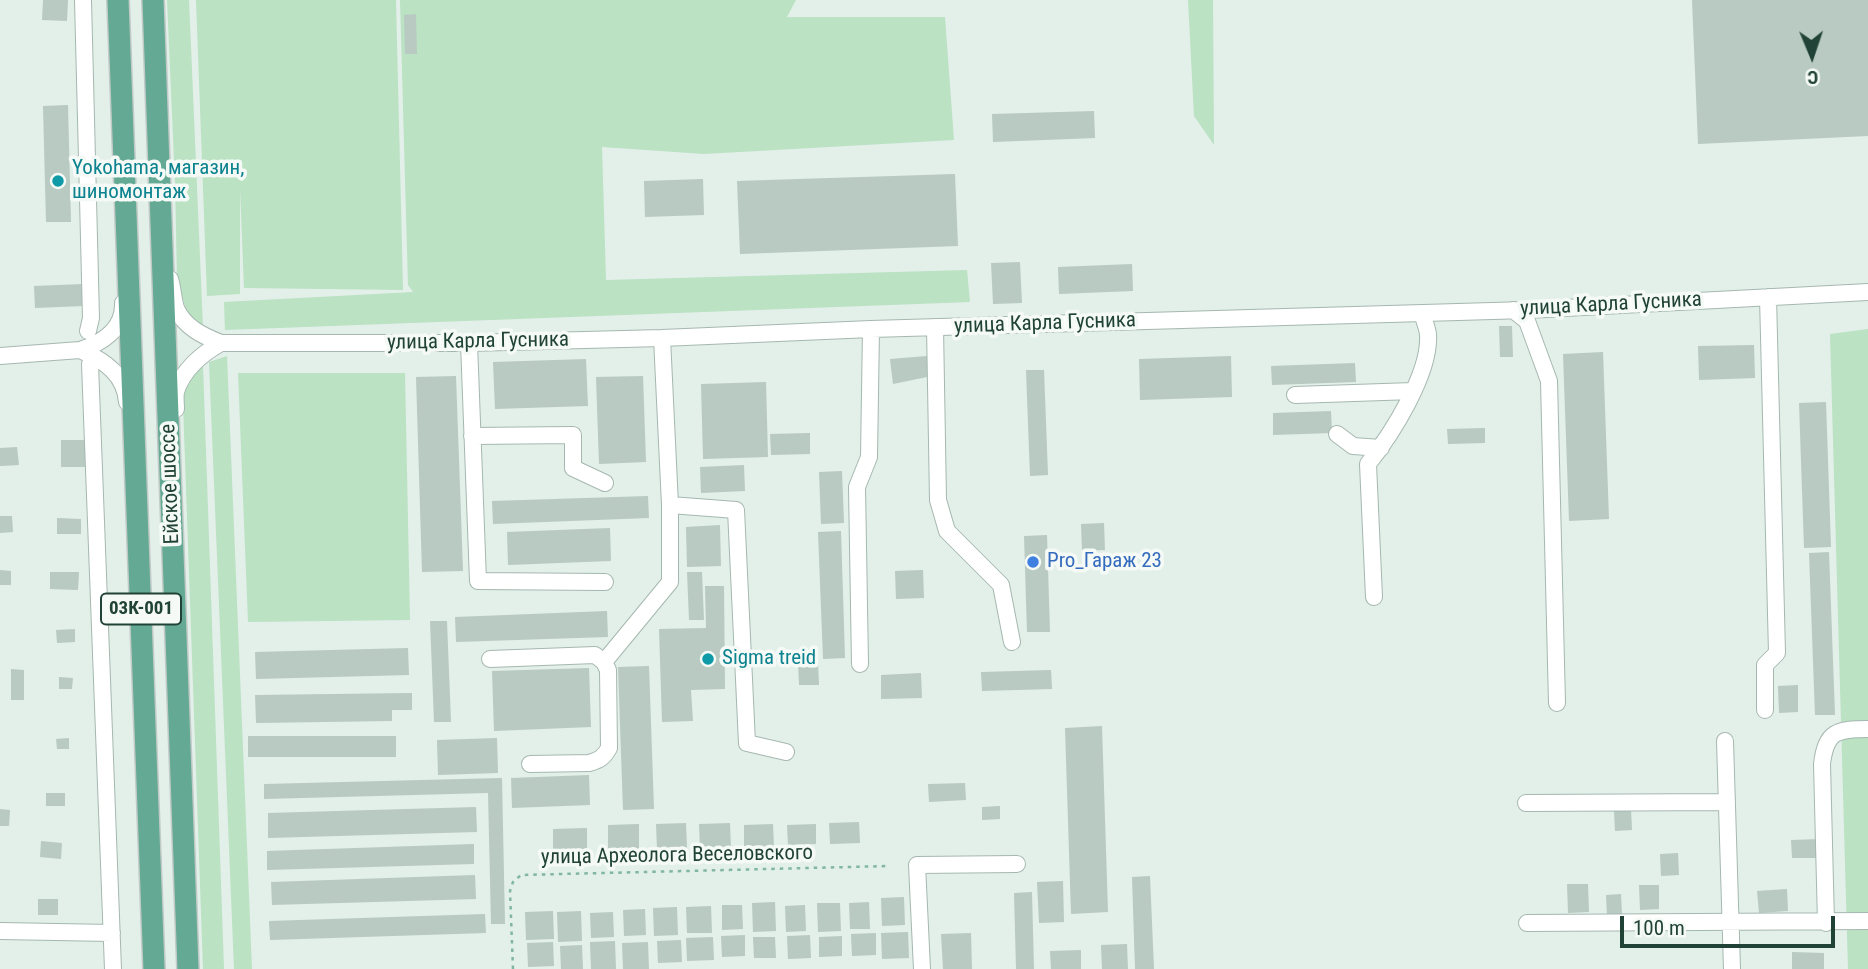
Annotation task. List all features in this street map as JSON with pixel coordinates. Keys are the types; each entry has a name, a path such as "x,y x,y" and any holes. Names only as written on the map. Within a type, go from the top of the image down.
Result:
{"main road":[{"name":"03К-001","path":"118,0 128,250"},
{"name":"Ейское шоссе","path":"153,0 188,969"},
{"name":"Ейское шоссе","path":"128,250 154,969"}],"street":[{"path":"83,0 91,318 88,331"},
{"path":"0,356 80,350 101,342 117,327 123,313 122,260 128,250"},
{"path":"163,269 171,280 176,307 185,324 205,337 221,343"},
{"name":"улица Карла Гусника","path":"221,343 469,343 662,338 871,329 1513,310 1868,292"},
{"path":"1765,710 1765,665 1777,653 1768,297"},
{"path":"1513,310 1527,321 1549,381 1557,703"},
{"path":"1374,597 1368,464 1381,448 1406,406 1424,363 1428,335 1422,313"},
{"path":"936,327 938,500 942,519 947,531 1001,586 1012,642"},
{"path":"860,664 858,487 869,457 871,329"},
{"path":"604,662 670,582 670,505 662,338"},
{"path":"171,472 178,463 176,392 194,363 205,352 221,343"},
{"path":"469,343 478,581 605,582"},
{"path":"80,350 112,368 122,383 127,412 134,417"},
{"path":"90,364 113,969"},
{"path":"1295,395 1412,391"},
{"path":"1337,434 1353,446 1381,448"},
{"path":"472,436 573,435 573,468 605,482"},
{"path":"670,505 736,510 747,743 786,752"},
{"path":"490,659 595,655 604,662 608,670 609,748 604,757 589,763 530,764"},
{"path":"1826,923 1822,764 1824,747 1831,736 1838,732 1868,729"},
{"path":"1725,741 1732,969"},
{"path":"1525,803 1727,802"},
{"path":"922,969 917,865 1017,864"},
{"path":"1527,923 1868,921"},
{"path":"0,931 112,933"}],"path":[{"name":"улица Археолога Веселовского","path":"513,969 510,891 513,882 521,875 890,866"}],"green space":[{"path":"167,0 189,0 203,328 188,316 177,278"},
{"path":"196,0 396,0 403,290 244,288 240,188 240,294 207,296"},
{"path":"400,0 796,0 787,17 945,17 954,140 704,154 602,147 606,280 967,270 970,302 225,330 224,302 413,292 408,285"},
{"path":"1188,0 1213,0 1214,145 1194,116"},
{"path":"1868,329 1868,969 1848,969 1830,334"},
{"path":"227,356 252,969 234,969 209,362"},
{"path":"203,366 224,969 203,969 183,403 189,383"},
{"path":"238,373 405,373 410,620 248,622"}],"building":[{"path":"43,0 68,0 67,21 42,20"},
{"path":"1692,0 1868,0 1868,136 1698,144"},
{"path":"416,14 417,54 405,54 404,15"},
{"name":"Yokohama, магазин, шиномонтаж","path":"68,105 71,222 46,222 43,106"},
{"path":"1094,111 1095,138 993,142 992,114"},
{"path":"955,174 958,246 740,254 737,181"},
{"path":"703,179 704,215 645,217 644,181"},
{"path":"1020,262 1022,303 993,304 991,263"},
{"path":"1132,264 1133,291 1059,294 1058,267"},
{"path":"84,284 84,306 35,308 34,286"},
{"path":"1499,326 1512,326 1513,357 1500,357"},
{"path":"1754,345 1755,378 1699,380 1698,346"},
{"path":"1603,352 1609,519 1569,521 1563,354"},
{"path":"927,356 927,377 893,384 890,359"},
{"path":"1231,356 1232,397 1140,400 1139,359"},
{"path":"586,359 588,406 495,409 493,362"},
{"path":"1355,363 1356,382 1272,385 1271,366"},
{"path":"1026,370 1044,370 1048,475 1030,476"},
{"path":"456,376 463,571 422,572 416,377"},
{"path":"643,376 646,462 599,464 596,377"},
{"path":"766,382 768,457 703,459 701,384"},
{"path":"1826,402 1831,547 1804,548 1799,403"},
{"path":"1331,411 1332,433 1273,435 1273,413"},
{"path":"1485,428 1485,443 1448,444 1447,429"},
{"path":"810,433 810,454 771,455 770,434"},
{"path":"61,440 86,440 86,467 61,467"},
{"path":"17,447 19,465 0,466 0,448"},
{"path":"744,465 745,491 701,493 700,467"},
{"path":"842,471 844,523 821,524 819,472"},
{"path":"648,496 649,518 493,524 492,501"},
{"path":"0,516 12,516 13,532 0,533"},
{"path":"57,518 81,519 81,534 57,534"},
{"path":"1104,523 1105,550 1082,551 1081,524"},
{"path":"720,525 721,566 687,567 686,527"},
{"path":"610,528 611,561 508,565 507,532"},
{"path":"841,531 845,658 823,659 818,532"},
{"path":"1047,535 1050,632 1027,632 1024,536"},
{"path":"1829,552 1835,715 1815,715 1809,553"},
{"path":"0,570 11,571 11,585 0,585"},
{"path":"923,570 924,598 896,599 895,571"},
{"path":"50,572 79,572 78,590 50,589"},
{"path":"687,572 702,572 704,620 689,620"},
{"path":"705,586 724,586 725,689 691,690 693,721 662,722 659,629 706,628"},
{"path":"607,611 608,637 456,642 455,617"},
{"path":"430,621 447,621 451,722 434,722"},
{"path":"75,629 75,642 57,643 56,630"},
{"path":"408,648 409,675 256,679 255,652"},
{"path":"818,661 819,685 799,685 798,662"},
{"path":"649,666 654,809 623,810 618,667"},
{"path":"589,668 591,727 494,731 492,671"},
{"path":"11,669 24,670 24,700 11,700"},
{"path":"1051,670 1052,689 982,691 981,672"},
{"path":"921,673 922,698 881,699 881,675"},
{"path":"59,677 73,678 72,689 59,689"},
{"path":"1798,685 1798,712 1779,713 1778,686"},
{"path":"412,693 412,710 392,710 392,721 256,723 255,695"},
{"path":"1102,726 1108,912 1071,914 1065,728"},
{"path":"248,736 396,736 396,757 248,757"},
{"path":"69,738 69,749 57,749 56,739"},
{"path":"497,738 498,773 438,775 437,740"},
{"path":"589,775 590,805 512,808 511,778"},
{"path":"502,778 505,924 491,924 488,793 264,799 264,784"},
{"path":"965,783 966,800 929,802 928,784"},
{"path":"46,793 65,793 65,806 46,806"},
{"path":"1000,806 1000,819 982,820 982,807"},
{"path":"476,807 477,832 268,838 268,813"},
{"path":"0,809 10,810 9,826 0,826"},
{"path":"1631,809 1632,830 1615,831 1614,810"},
{"path":"859,822 860,843 830,844 829,823"},
{"path":"686,823 687,848 657,849 656,824"},
{"path":"730,823 731,849 700,850 699,824"},
{"path":"639,824 639,849 608,850 608,825"},
{"path":"773,824 774,848 744,849 744,825"},
{"path":"816,824 816,844 788,845 787,825"},
{"path":"587,828 587,851 553,852 553,829"},
{"path":"1820,839 1820,858 1792,858 1791,840"},
{"path":"41,841 62,843 61,859 40,857"},
{"path":"474,844 474,864 267,870 267,851"},
{"path":"1678,853 1679,875 1661,876 1660,854"},
{"path":"475,875 476,899 272,905 271,882"},
{"path":"1150,876 1154,969 1135,969 1132,877"},
{"path":"1063,881 1064,922 1039,923 1037,882"},
{"path":"1567,884 1588,884 1589,912 1568,913"},
{"path":"1639,885 1659,885 1659,909 1640,910"},
{"path":"1787,889 1788,911 1759,913 1757,891"},
{"path":"1032,892 1034,969 1016,969 1014,893"},
{"path":"1621,894 1622,915 1607,916 1606,895"},
{"path":"904,897 905,925 882,926 881,898"},
{"path":"38,899 58,899 58,915 38,915"},
{"path":"775,902 776,931 753,932 752,903"},
{"path":"869,902 870,929 850,929 849,903"},
{"path":"817,903 840,903 841,931 818,932"},
{"path":"722,905 742,905 743,929 722,930"},
{"path":"805,905 806,931 786,932 785,906"},
{"path":"711,906 712,933 687,933 686,907"},
{"path":"677,907 678,935 654,936 653,908"},
{"path":"645,909 646,935 624,936 623,910"},
{"path":"553,911 554,939 526,940 525,912"},
{"path":"581,911 582,941 558,942 557,912"},
{"path":"613,912 614,937 591,938 590,913"},
{"path":"485,914 486,933 270,940 269,921"},
{"path":"908,932 909,958 882,959 881,933"},
{"path":"876,933 876,955 852,956 851,934"},
{"path":"971,933 972,969 943,969 941,934"},
{"path":"745,935 745,956 722,957 721,936"},
{"path":"810,935 811,958 788,959 787,936"},
{"path":"842,936 842,956 819,957 819,937"},
{"path":"713,937 714,960 687,961 686,938"},
{"path":"753,937 775,937 776,958 754,958"},
{"path":"681,940 682,962 658,963 657,941"},
{"path":"615,941 616,969 591,969 590,942"},
{"path":"553,942 554,966 528,967 527,943"},
{"path":"648,942 649,969 623,969 622,943"},
{"path":"1127,944 1128,969 1102,969 1101,945"},
{"path":"582,945 583,969 561,969 560,946"},
{"path":"1081,950 1081,969 1051,969 1050,951"},
{"path":"1792,952 1824,953 1824,969 1792,969"}],"place":[{"name":"Yokohama, магазин, шиномонтаж","path":"58,181"},
{"name":"Pro_Гараж 23","path":"1033,562"},
{"name":"Sigma treid","path":"708,659"}]}
